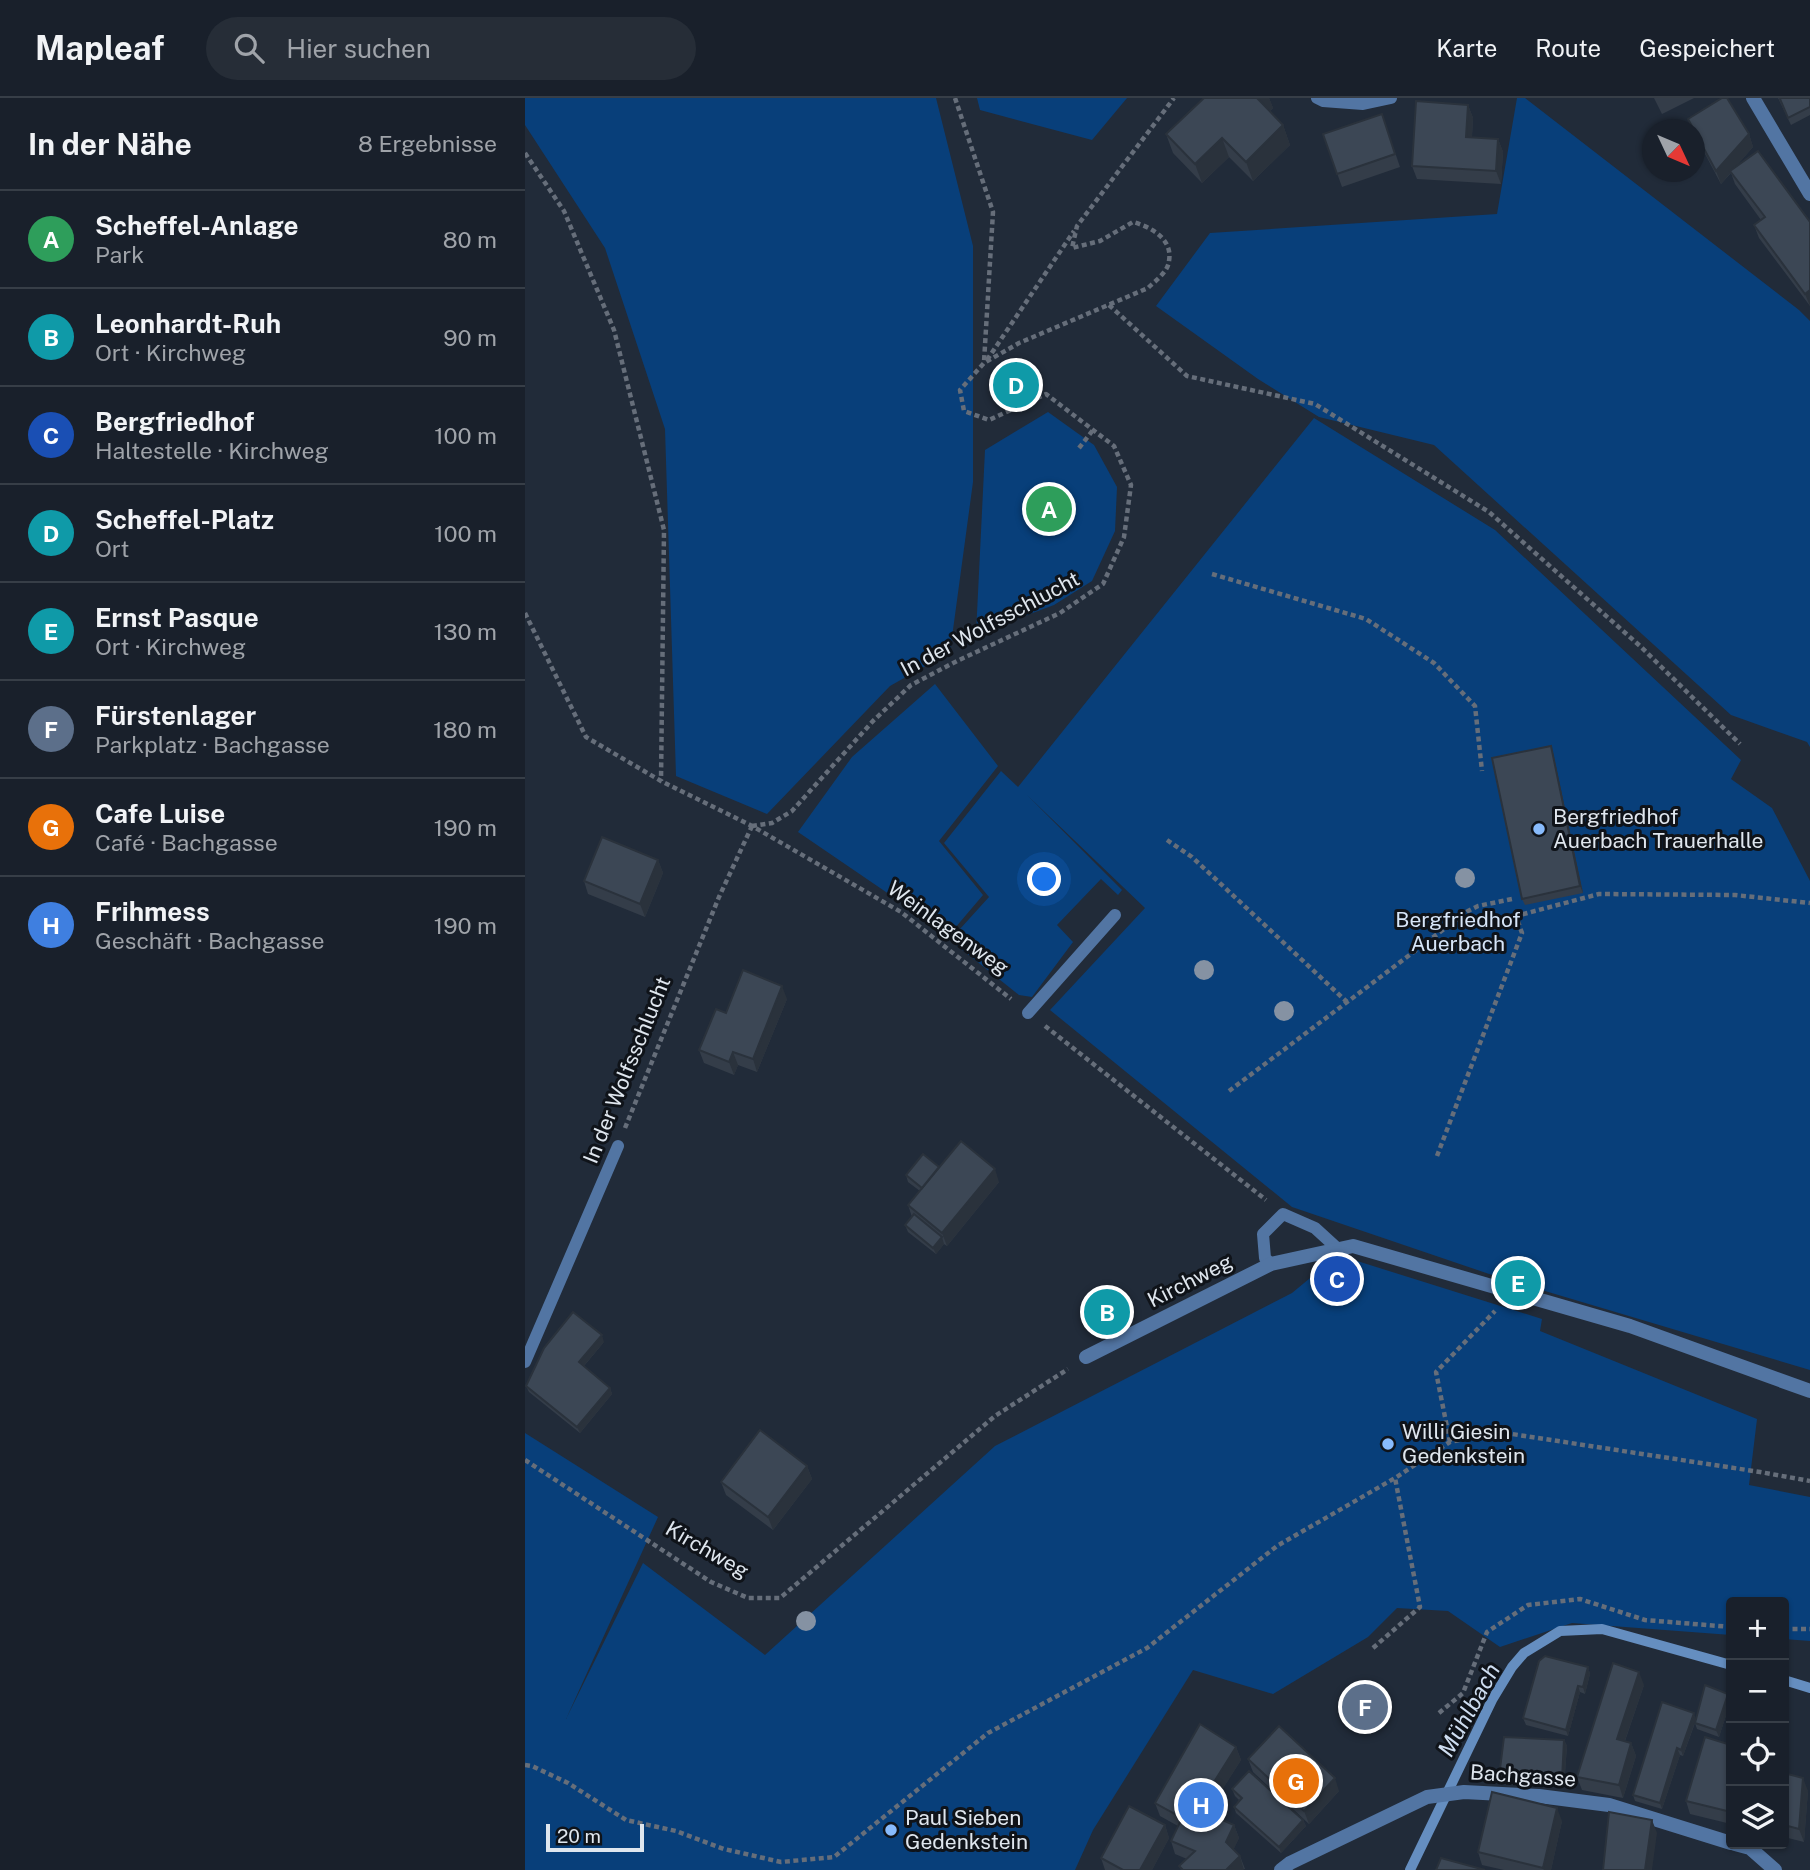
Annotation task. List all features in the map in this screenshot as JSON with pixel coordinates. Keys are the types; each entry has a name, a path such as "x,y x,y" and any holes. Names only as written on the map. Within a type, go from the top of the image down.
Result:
{"street":[{"path":"1753,98 1810,194"},
{"name":"Kirchweg","path":"1086,1357 1271,1264 1353,1246 1641,1329 1810,1391"},
{"name":"Bachgasse","path":"1281,1870 1290,1863 1434,1796 1464,1791 1539,1796 1609,1805 1726,1841"},
{"name":"Bachgasse","path":"1750,1849 1775,1870"}],"lane":[{"path":"1317,98 1323,101 1363,104 1391,98"},
{"path":"1028,1013 1115,915"},
{"name":"In der Wolfsschlucht","path":"525,1362 618,1146"},
{"path":"1271,1264 1265,1258 1263,1234 1283,1214 1315,1228 1338,1249"}],"path":[{"path":"955,98 993,212 984,363"},
{"path":"984,363 1077,226 1174,98"},
{"path":"525,153 564,211 614,330 664,530 661,781"},
{"name":"In der Wolfsschlucht","path":"618,1146 719,897 753,826 772,823 792,811 873,721 911,685 1061,613 1103,584 1124,537 1131,485 1114,446 1046,394 989,420 964,411 960,390 984,363 1019,343 1148,288 1170,263 1168,247 1160,235 1149,226 1133,222 1100,241 1072,248 1077,226"},
{"path":"1109,305 1187,376 1315,404 1489,512 1640,646 1739,744"},
{"path":"1079,448 1093,430"},
{"path":"1212,574 1366,619 1434,663 1475,706 1482,771"},
{"name":"Weinlagenweg","path":"525,613 586,737 661,781 753,826 901,912 1283,1214"},
{"path":"1167,840 1192,857 1347,1002"},
{"path":"1437,1156 1522,933 1516,916 1599,894 1735,895 1809,905"},
{"path":"1229,1091 1468,911 1478,906 1512,899"},
{"path":"1450,1442 1436,1372 1513,1293"},
{"name":"Kirchweg","path":"525,1460 711,1582 748,1598 780,1598 995,1416 1086,1357"},
{"path":"525,1765 568,1783 626,1821 676,1830 724,1849 781,1862 834,1857 988,1733 1147,1648 1277,1546 1395,1478 1450,1442 1499,1432 1810,1481"},
{"path":"1373,1648 1420,1607 1395,1478"},
{"path":"1439,1713 1463,1693 1487,1632 1528,1605 1580,1599 1645,1620 1726,1628"},
{"path":"1789,1629 1810,1629"}],"green space":[{"path":"525,98 936,98 973,246 973,482 950,652 890,686 767,814 676,776 665,429 605,248 525,125"},
{"path":"977,98 1127,98 1092,140 980,110"},
{"path":"1517,98 1525,98 1810,321 1810,747 1807,742 1731,715 1434,445 1319,417 1258,379 1156,306 1210,233 1497,214"},
{"path":"1048,412 1094,445 1117,487 1115,531 1092,581 1054,605 976,634 985,450"},
{"name":"Bergfriedhof Auerbach","path":"1314,418 1495,530 1741,760 1731,779 1772,808 1810,881 1810,1370 1498,1277 1292,1207 1050,1010 1145,908 1027,795 1122,890 1118,895 1101,879 1057,925 1073,942 1032,997 1019,995 950,940 989,897 944,843 1001,771 1018,787"},
{"path":"935,684 998,766 939,841 983,895 949,935 798,832 852,757"},
{"path":"1338,1255 1542,1319 1540,1331 1757,1419 1749,1485 1810,1497 1810,1641 1789,1639 1789,1597 1726,1597 1726,1635 1572,1623 1500,1647 1448,1611 1397,1608 1368,1637 1273,1694 1193,1670 1093,1830 1075,1870 525,1870 525,1433 658,1517 566,1719 643,1563 765,1655 995,1446 1292,1293"}],"building":[{"path":"1204,98 1257,98 1283,125 1246,162 1222,138 1195,164 1166,134"},
{"path":"1722,98 1727,98 1749,134 1716,171 1705,151 1705,119 1688,119"},
{"path":"1781,98 1810,98 1810,107 1788,118"},
{"path":"1416,101 1468,105 1466,137 1498,139 1496,171 1412,166"},
{"path":"1382,114 1395,154 1337,174 1323,134"},
{"path":"1758,151 1810,222 1810,290 1805,294 1754,225 1765,217 1730,171"},
{"name":"Bergfriedhof Auerbach Trauerhalle","path":"1551,746 1580,886 1522,899 1492,758"},
{"path":"602,837 658,860 640,904 584,881"},
{"path":"743,970 782,986 753,1059 733,1052 729,1062 699,1050 716,1009 726,1013"},
{"path":"961,1141 995,1169 942,1233 908,1205"},
{"path":"923,1154 939,1167 922,1188 906,1175"},
{"path":"914,1214 942,1237 933,1248 905,1225"},
{"path":"573,1312 602,1335 579,1362 610,1388 577,1427 526,1386 544,1348"},
{"path":"760,1430 807,1466 768,1517 721,1482"},
{"path":"1545,1656 1588,1667 1583,1687 1578,1686 1566,1730 1523,1718 1539,1661"},
{"path":"1613,1663 1639,1672 1617,1739 1631,1743 1619,1785 1577,1777"},
{"path":"1705,1685 1726,1693 1716,1730 1695,1723"},
{"path":"1662,1702 1694,1713 1681,1750 1677,1748 1660,1803 1633,1795"},
{"path":"1200,1724 1236,1747 1197,1809 1234,1825 1226,1842 1240,1856 1226,1870 1183,1870 1179,1866 1195,1851 1171,1841 1182,1818 1155,1803"},
{"path":"1279,1726 1335,1778 1304,1811 1248,1759"},
{"path":"1504,1737 1564,1740 1562,1780 1499,1777"},
{"path":"1705,1737 1726,1743 1726,1811 1686,1801"},
{"path":"1249,1771 1303,1820 1279,1847 1234,1807 1242,1798 1232,1789"},
{"path":"1789,1774 1803,1778 1799,1829 1789,1826"},
{"path":"1492,1792 1557,1808 1543,1868 1478,1852"},
{"path":"1129,1806 1165,1825 1140,1870 1123,1870 1101,1858"},
{"path":"1609,1812 1652,1820 1645,1870 1603,1870"},
{"path":"1441,1858 1485,1870 1436,1870"}],"waterway":[{"name":"Mühlbach","path":"1410,1870 1492,1700 1524,1653 1560,1631 1602,1629 1726,1664"},
{"name":"Mühlbach","path":"1789,1682 1810,1688"}],"place":[{"name":"Scheffel-Platz","path":"1016,385"},
{"name":"Scheffel-Anlage","path":"1049,509"},
{"name":"Bergfriedhof Auerbach Trauerhalle","path":"1539,829"},
{"name":"Bergfriedhof","path":"1337,1279"},
{"name":"Ernst Pasque","path":"1518,1283"},
{"name":"Leonhardt-Ruh","path":"1107,1312"},
{"name":"Willi Giesin Gedenkstein","path":"1388,1444"},
{"name":"Fürstenlager","path":"1365,1707"},
{"name":"Cafe Luise","path":"1296,1781"},
{"name":"Frihmess","path":"1201,1805"},
{"name":"Paul Sieben Gedenkstein","path":"891,1830"}]}
